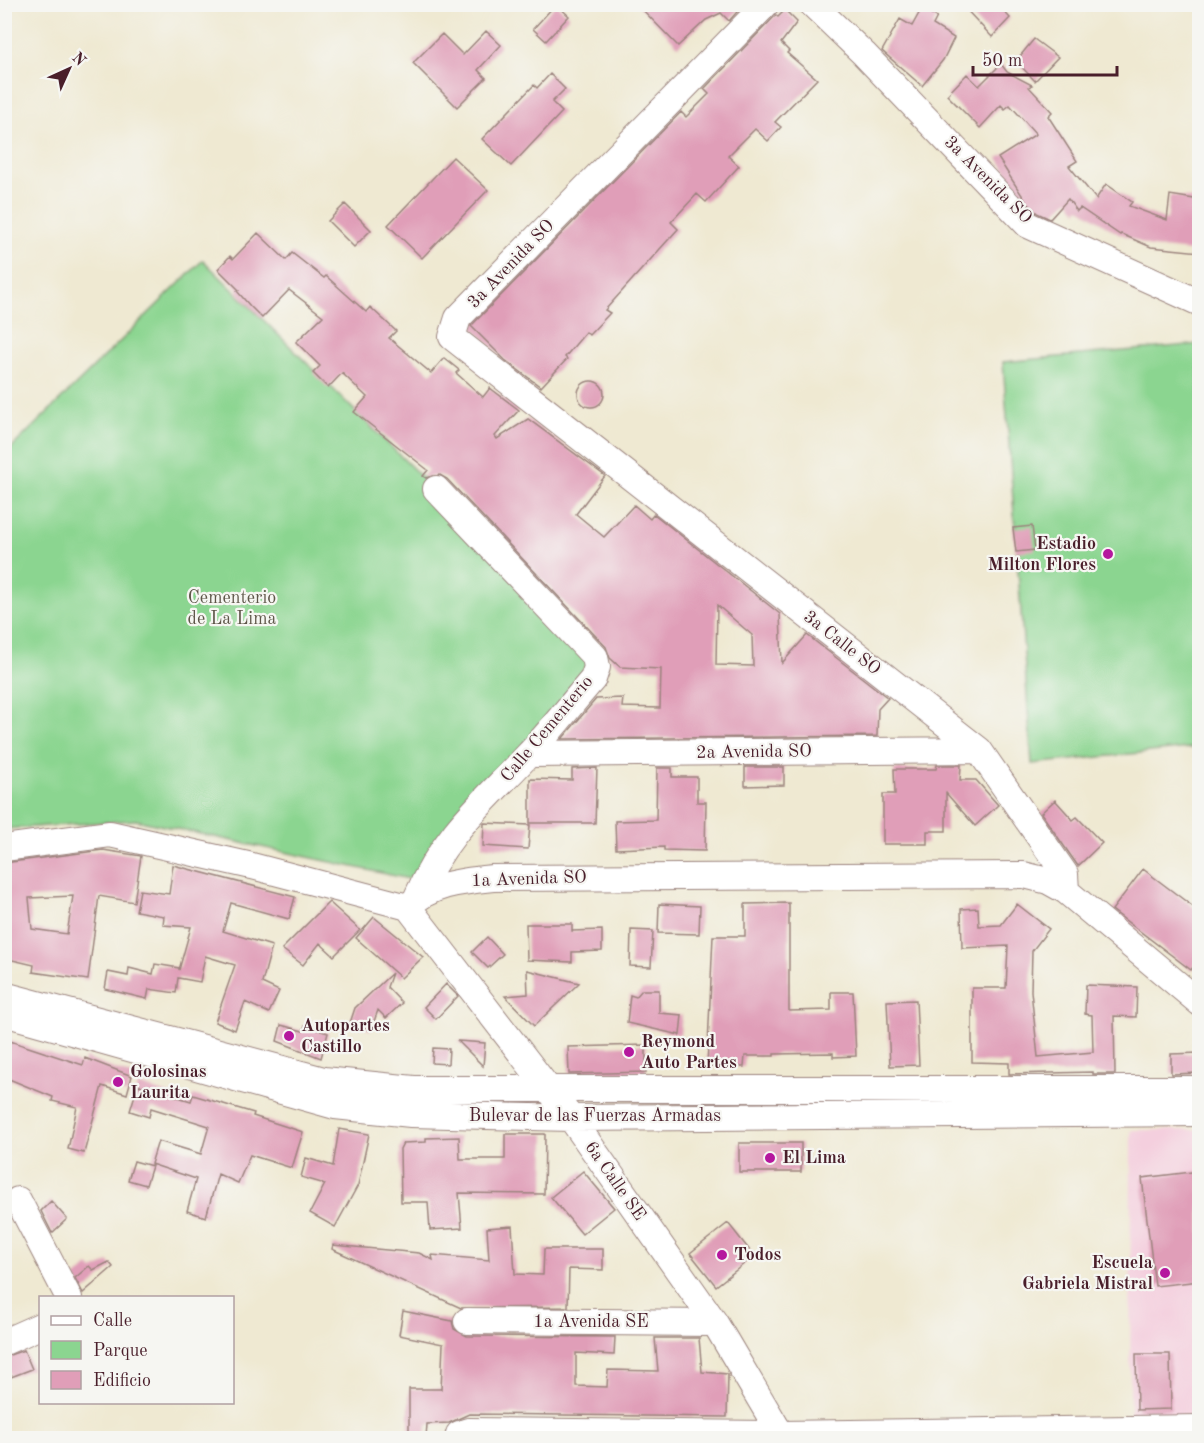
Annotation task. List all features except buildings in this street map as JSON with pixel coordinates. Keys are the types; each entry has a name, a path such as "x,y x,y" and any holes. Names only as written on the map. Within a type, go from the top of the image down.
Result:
{"street":[{"name":"3a Avenida SO","path":"458,318 766,4"},
{"name":"3a Avenida SO","path":"813,4 1029,225 1200,303"},
{"name":"3a Calle SO","path":"458,318 452,337 460,345 979,750 1065,874 1066,891"},
{"name":"Calle Cementerio","path":"412,902 434,862 456,829 529,754 593,679 597,667 596,657 436,489"},
{"name":"2a Avenida SO","path":"529,754 979,750"},
{"path":"4,848 110,834 412,902"},
{"name":"1a Avenida SO","path":"412,902 463,882 494,878 1024,875 1048,881 1066,891"},
{"path":"1066,891 1200,1003"},
{"name":"6a Calle SE","path":"412,902 571,1118 715,1323 782,1436"},
{"name":"Bulevar de las Fuerzas Armadas","path":"4,995 324,1080 414,1089 1200,1089"},
{"name":"Bulevar de las Fuerzas Armadas","path":"4,1014 335,1106 411,1114 571,1118 1200,1113"},
{"path":"18,1200 68,1296"},
{"name":"1a Avenida SE","path":"467,1321 715,1323"},
{"path":"4,1341 39,1326"},
{"path":"458,1438 459,1434 468,1431 782,1436 1140,1433 1200,1428"}],"shaded area":[{"name":"Escuela Gabriela Mistral","path":"1131,1130 1199,1130 1199,1415 1130,1417"}],"green space":[{"name":"Cementerio de La Lima","path":"203,260 606,660 409,879 136,820 5,829 5,454"},
{"name":"Estadio Milton Flores","path":"1199,344 1199,747 1032,764 1003,362"}],"place":[{"name":"Estadio Milton Flores","path":"1108,554"},
{"name":"Autopartes Castillo","path":"289,1036"},
{"name":"Reymond Auto Partes","path":"629,1052"},
{"name":"Golosinas Laurita","path":"118,1082"},
{"name":"El Lima","path":"770,1158"},
{"name":"Todos","path":"722,1255"},
{"name":"Escuela Gabriela Mistral","path":"1165,1273"}]}
